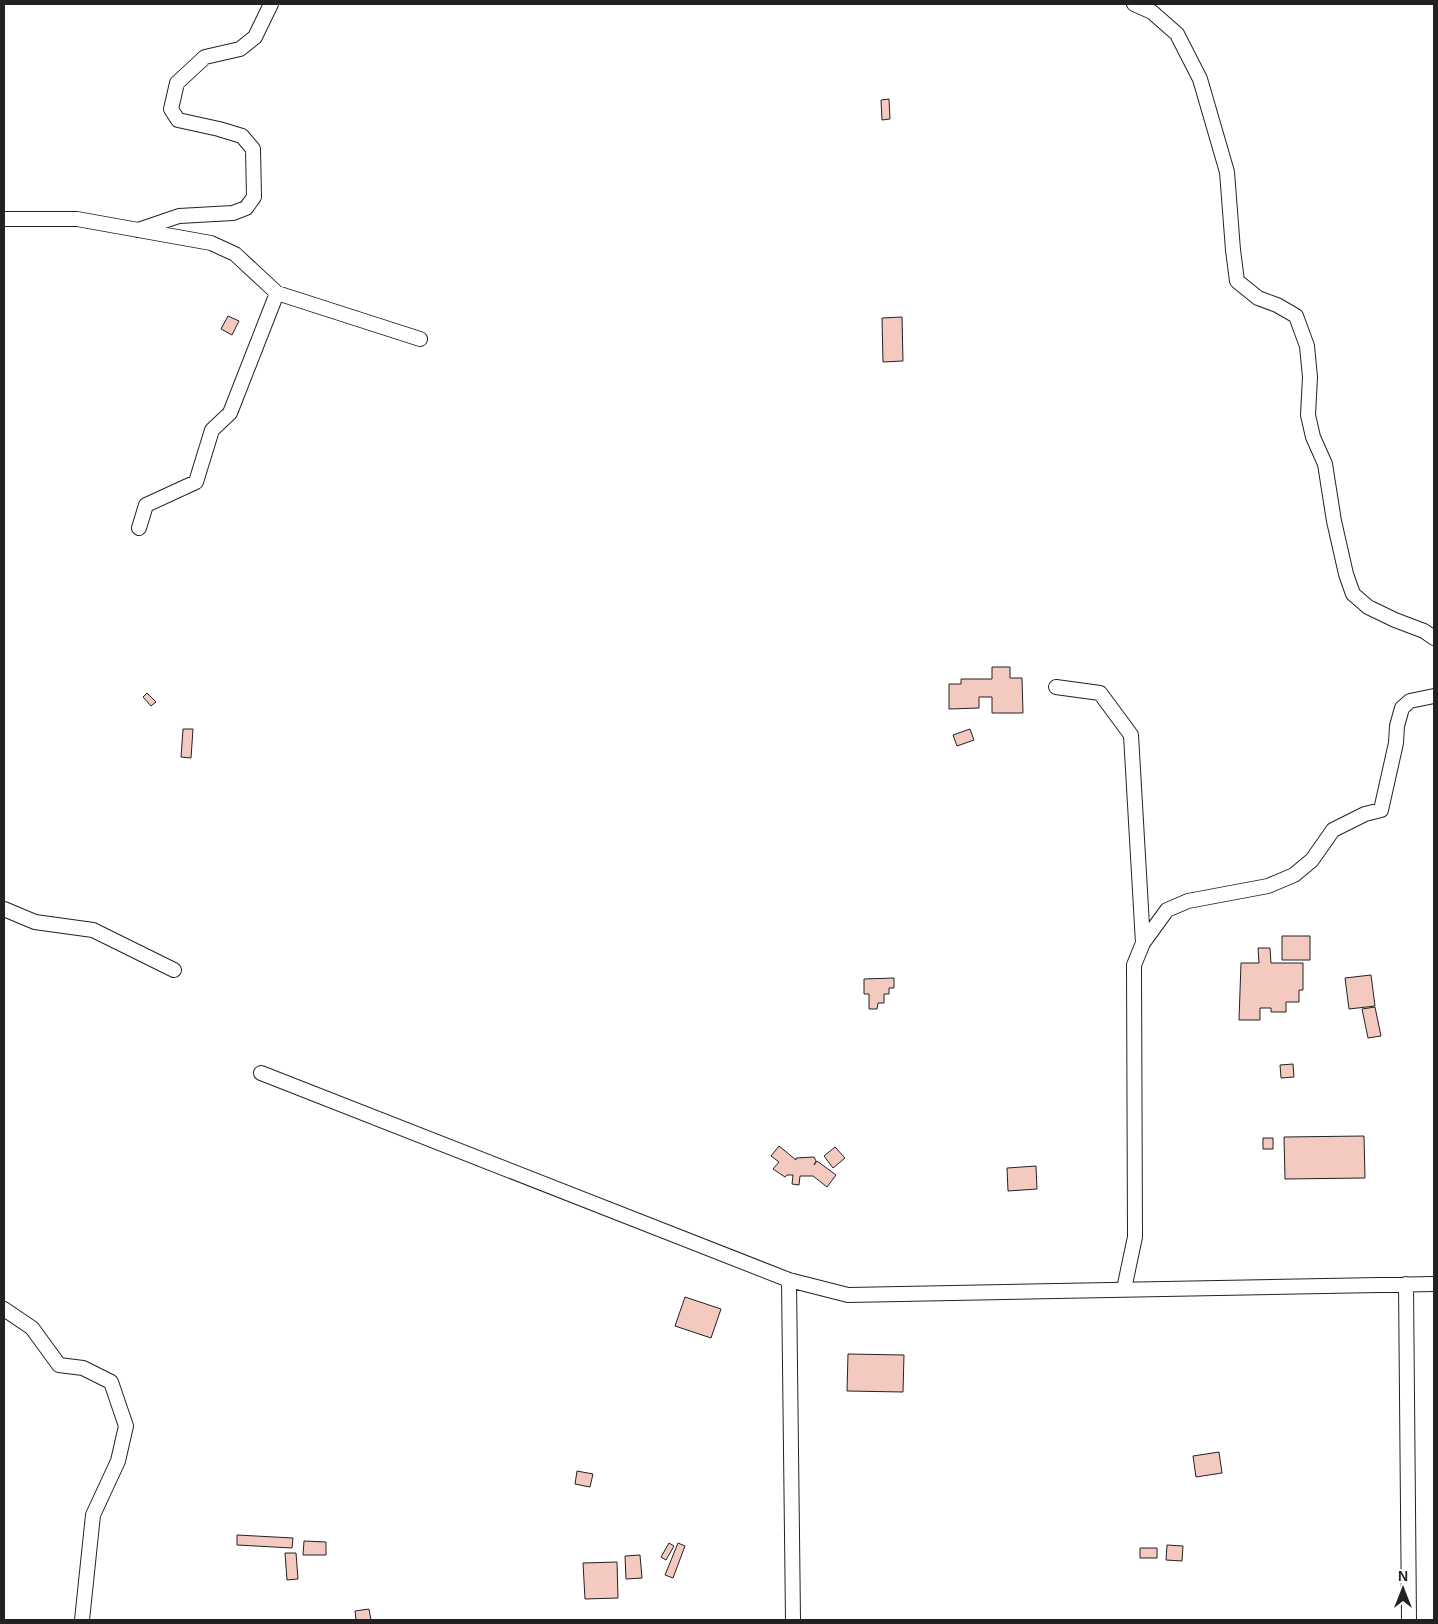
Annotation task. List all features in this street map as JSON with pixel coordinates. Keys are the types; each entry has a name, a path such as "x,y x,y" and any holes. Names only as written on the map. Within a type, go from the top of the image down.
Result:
{"street":[{"path":"138,230 179,216 234,213 246,208 254,197 253,149 242,136 178,120 171,109 177,82 205,57 240,49 256,37 271,4"},
{"path":"1134,4 1152,12 1177,34 1200,79 1227,172 1237,281 1258,298 1277,305 1296,316 1307,346 1310,377 1308,415 1312,437 1326,464 1334,521 1346,574 1353,594 1368,607 1424,631 1434,638"},
{"path":"4,219 77,219 211,243 235,254 276,293 420,339"},
{"path":"139,528 146,505 196,482 212,430 230,413 276,293"},
{"path":"1056,687 1100,693 1131,735 1143,943"},
{"path":"1124,1289 1135,1237 1134,965 1143,943 1167,910 1188,901 1268,886 1294,875 1312,860 1333,830 1365,814 1380,810 1396,743 1397,726 1402,708 1410,700 1434,696"},
{"path":"4,908 35,922 93,930 174,970"},
{"path":"261,1073 789,1280 848,1295 1434,1284"},
{"path":"789,1280 793,1620"},
{"path":"1406,1284 1409,1620"},
{"path":"4,1309 32,1328 59,1365 83,1368 111,1382 126,1426 118,1461 93,1514 82,1620"}],"building":[{"path":"889,99 890,119 882,120 881,100"},
{"path":"228,316 239,321 232,335 221,329"},
{"path":"902,317 903,361 883,362 882,318"},
{"path":"992,667 1010,667 1010,678 1022,678 1023,713 992,713 992,697 979,697 979,708 949,709 949,684 961,684 961,679 992,679"},
{"path":"147,693 156,702 151,706 143,697"},
{"path":"183,729 193,729 191,758 181,757"},
{"path":"970,729 974,740 957,746 953,735"},
{"path":"1282,936 1310,936 1310,960 1282,960"},
{"path":"1258,948 1270,948 1271,963 1303,963 1303,990 1299,990 1299,1002 1286,1002 1286,1012 1271,1012 1271,1008 1260,1008 1260,1020 1239,1020 1241,963 1259,963"},
{"path":"1371,975 1375,1006 1349,1009 1345,978"},
{"path":"894,978 894,988 889,988 889,994 884,994 884,1003 878,1003 877,1009 869,1009 869,994 864,994 864,979"},
{"path":"1375,1007 1381,1036 1368,1038 1362,1009"},
{"path":"1293,1064 1294,1077 1281,1078 1280,1065"},
{"path":"1364,1136 1365,1178 1285,1179 1284,1137"},
{"path":"1263,1138 1273,1138 1273,1149 1263,1149"},
{"path":"779,1146 796,1160 796,1158 814,1157 816,1161 814,1165 817,1161 836,1175 827,1187 813,1176 800,1176 799,1185 792,1184 793,1175 785,1177 773,1169 779,1162 771,1156"},
{"path":"835,1147 845,1158 833,1168 824,1156"},
{"path":"1036,1166 1037,1189 1008,1191 1007,1168"},
{"path":"685,1297 721,1309 711,1338 675,1326"},
{"path":"848,1354 904,1355 903,1392 847,1391"},
{"path":"1219,1452 1222,1473 1196,1477 1193,1456"},
{"path":"577,1471 593,1474 590,1487 575,1484"},
{"path":"237,1535 293,1538 292,1548 237,1545"},
{"path":"304,1541 326,1542 326,1555 303,1555"},
{"path":"669,1543 674,1546 666,1560 661,1557"},
{"path":"678,1543 685,1546 673,1578 665,1575"},
{"path":"1167,1545 1183,1546 1182,1561 1166,1560"},
{"path":"1140,1548 1157,1548 1157,1558 1140,1558"},
{"path":"285,1553 296,1553 298,1579 287,1580"},
{"path":"640,1555 642,1578 626,1579 625,1556"},
{"path":"617,1562 618,1598 585,1599 583,1563"},
{"path":"369,1609 371,1620 356,1620 355,1611"}]}
